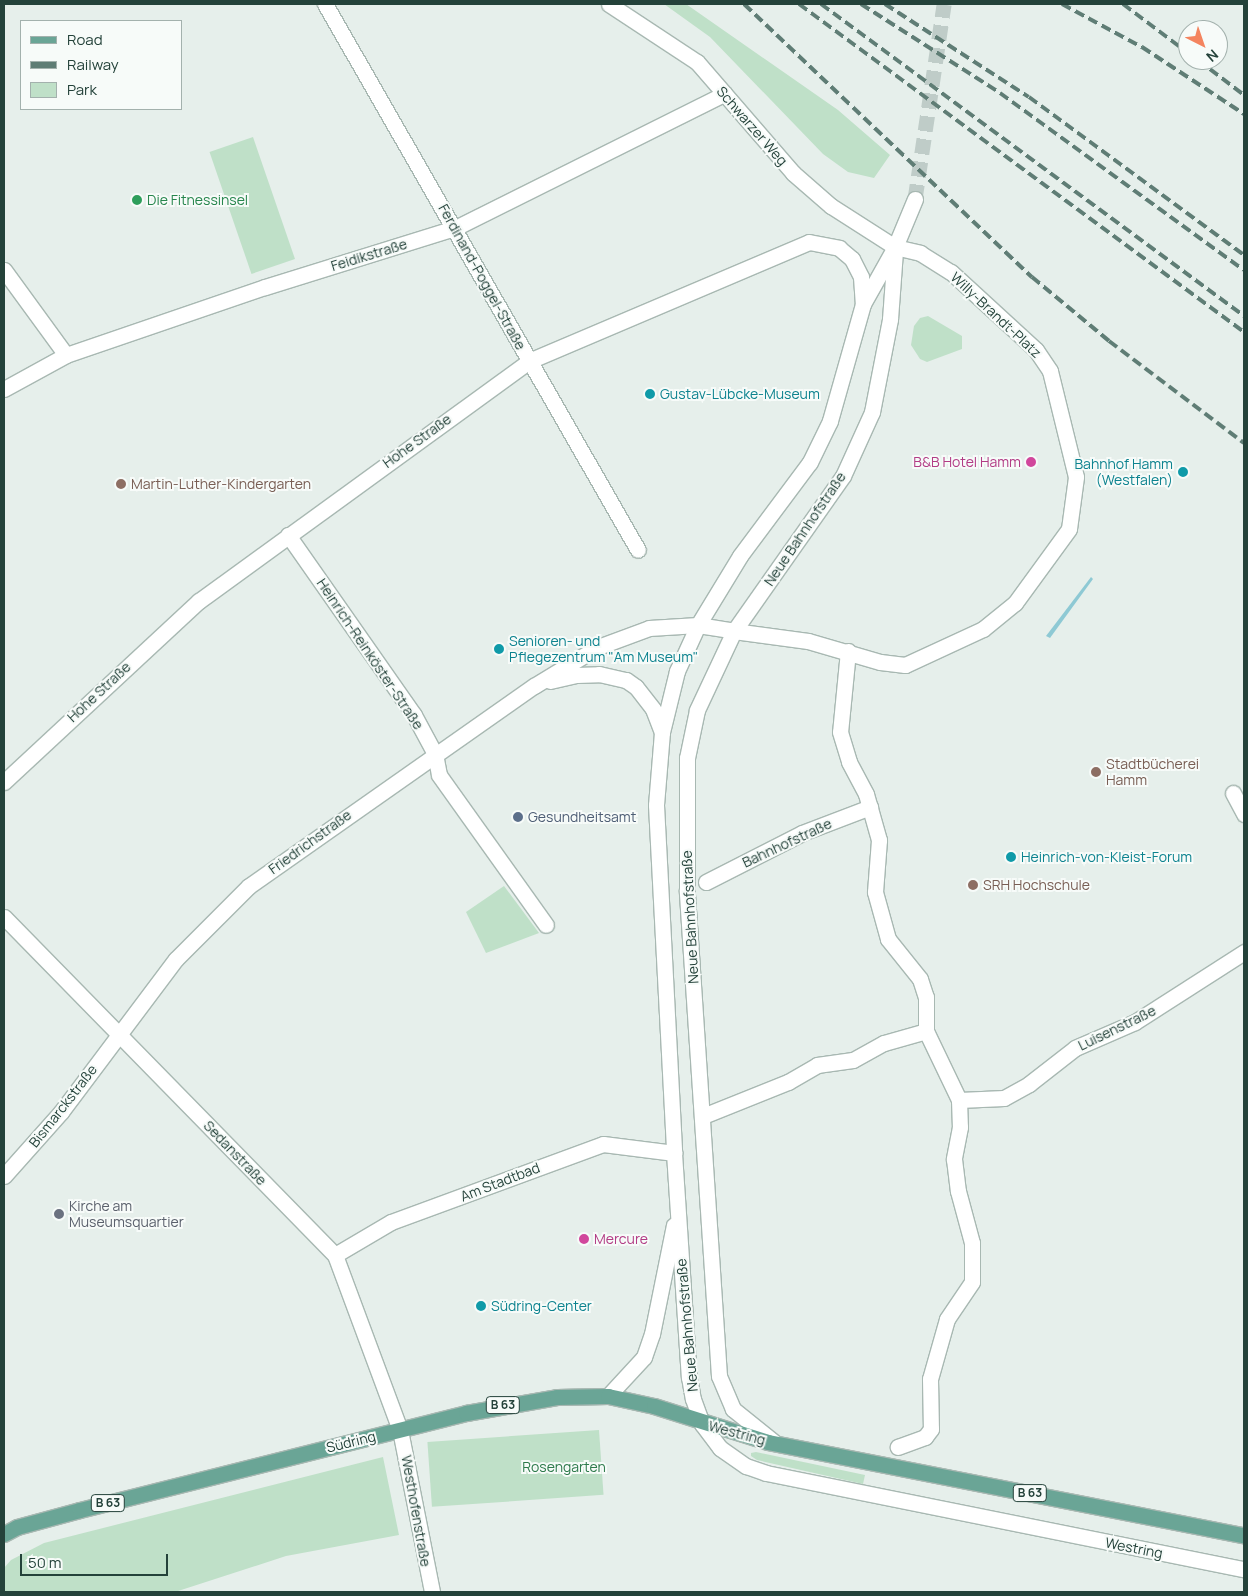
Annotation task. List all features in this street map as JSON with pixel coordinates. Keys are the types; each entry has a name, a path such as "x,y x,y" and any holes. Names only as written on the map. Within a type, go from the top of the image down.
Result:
{"main road":[{"name":"Südring","path":"4,1534 17,1527 71,1512 515,1403 557,1397 608,1396 654,1406 702,1424"},
{"name":"Westring","path":"702,1424 775,1443 1244,1535"}],"street":[{"name":"Ferdinand-Poggel-Straße","path":"325,4 638,550"},
{"name":"Schwarzer Weg","path":"610,4 698,62 793,173 831,206 895,247"},
{"name":"Feidikstraße","path":"4,389 66,355 265,287 455,228 724,94"},
{"path":"895,247 915,199"},
{"name":"Hohe Straße","path":"4,782 193,606 288,535 530,361 808,242 839,248 852,259 861,277 863,304"},
{"name":"Neue Bahnhofstraße","path":"702,1424 689,1377 674,1153 656,805 662,732 677,671 698,625 740,556 810,462 830,421 863,304 895,247"},
{"name":"Neue Bahnhofstraße","path":"775,1443 733,1409 718,1376 703,1116 687,890 685,787 687,758 697,710 734,631 842,476 872,412 890,318 895,247"},
{"name":"Willy-Brandt-Platz","path":"734,631 808,641 848,651 880,662 905,665 983,629 1014,603 1058,548 1069,529 1075,503 1076,477 1054,383 1045,362 956,275 920,253 895,247"},
{"path":"4,270 66,355"},
{"name":"Heinrich-Reinköster-Straße","path":"288,535 414,715 434,754 439,775 546,925"},
{"name":"Friedrichstraße","path":"118,1034 176,959 249,886 434,754 534,686 598,647 640,631 698,625 734,631"},
{"path":"848,651 840,732 870,807 879,840 875,892 888,939 920,979 926,997 926,1031 959,1100 960,1127 954,1159 958,1191 972,1243 972,1282 947,1319 930,1379 931,1429 925,1437 898,1447"},
{"name":"Friedrichstraße","path":"534,686 576,674 599,674 626,680 636,687 653,708 662,732"},
{"path":"1233,793 1244,814"},
{"name":"Bahnhofstraße","path":"706,882 802,833 870,807"},
{"name":"Sedanstraße","path":"4,916 334,1255 400,1430"},
{"name":"Luisenstraße","path":"959,1100 1004,1098 1029,1084 1075,1048 1159,1008 1244,952"},
{"path":"703,1116 788,1082 817,1065 853,1060 884,1044 926,1031"},
{"name":"Bismarckstraße","path":"4,1176 61,1112 118,1034"},
{"name":"Am Stadtbad","path":"334,1255 391,1222 603,1144 674,1153"},
{"path":"608,1396 644,1357 652,1334 678,1204"},
{"name":"Westring","path":"702,1424 731,1457 766,1473 1244,1569"},
{"name":"Westhofenstraße","path":"400,1430 432,1592"}],"green space":[{"path":"664,4 686,4 838,110 890,155 874,178 848,172 823,154 710,37"},
{"path":"253,137 295,259 252,274 210,152"},
{"path":"928,316 962,336 962,349 927,362 920,359 911,345 914,326 920,318"},
{"path":"504,886 539,933 486,953 466,912"},
{"name":"Rosengarten","path":"599,1430 604,1495 432,1507 427,1442"},
{"path":"756,1452 865,1475 863,1484 757,1460 751,1456 751,1453"},
{"path":"383,1457 399,1535 286,1556 175,1592 4,1592 4,1568 11,1560 44,1543"}],"water":[{"path":"1091,577 1093,579 1050,638 1046,636"}],"tunnel":[{"path":"915,199 944,4"}],"railway":[{"path":"744,4 1032,277 1109,341 1244,443"},
{"path":"799,4 1244,332"},
{"path":"821,4 1244,316"},
{"path":"861,4 1000,93 1244,270"},
{"path":"885,4 1029,97 1244,255"},
{"path":"1062,4 1142,47 1244,114"},
{"path":"1123,4 1178,45"},
{"path":"1211,70 1244,95"}],"place":[{"name":"Die Fitnessinsel","path":"137,200"},
{"name":"Gustav-Lübcke-Museum","path":"650,394"},
{"name":"B&B Hotel Hamm","path":"1031,462"},
{"name":"Bahnhof Hamm (Westfalen)","path":"1183,472"},
{"name":"Martin-Luther-Kindergarten","path":"121,484"},
{"name":"Senioren- und Pflegezentrum \"Am Museum\"","path":"499,649"},
{"name":"Stadtbücherei Hamm","path":"1096,772"},
{"name":"Gesundheitsamt","path":"518,817"},
{"name":"Heinrich-von-Kleist-Forum","path":"1011,857"},
{"name":"SRH Hochschule","path":"973,885"},
{"name":"Kirche am Museumsquartier","path":"59,1214"},
{"name":"Mercure","path":"584,1239"},
{"name":"Südring-Center","path":"481,1306"}]}
